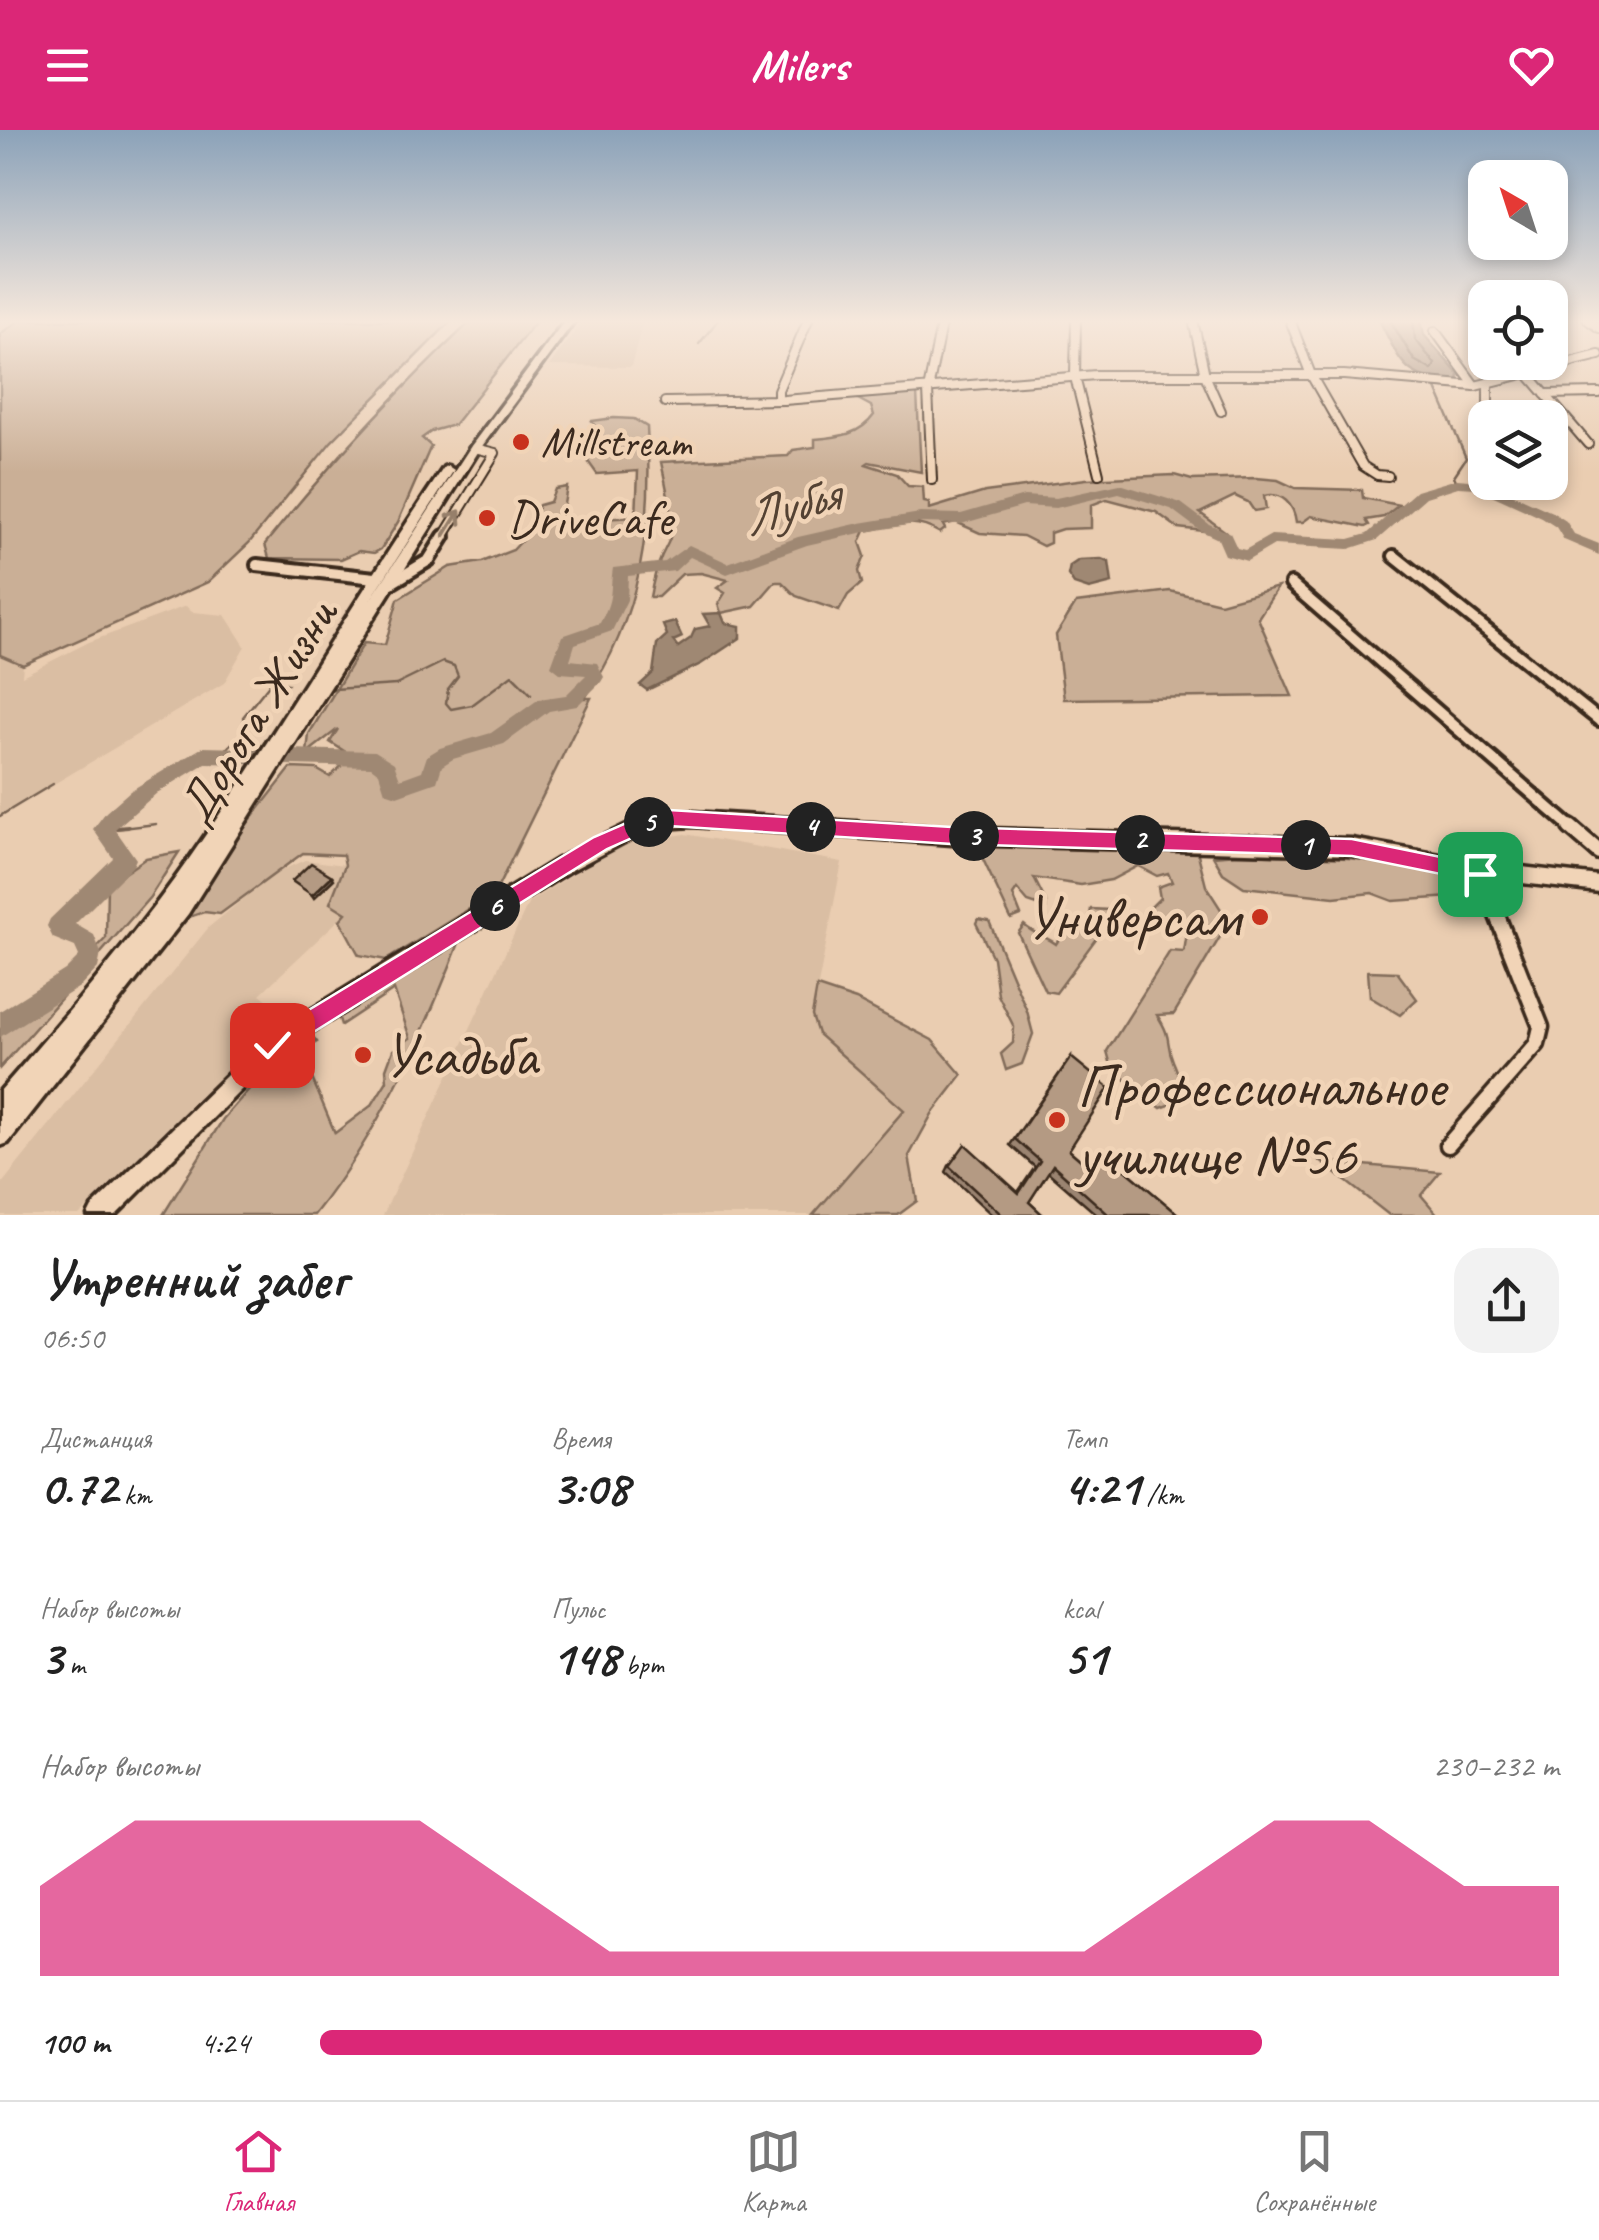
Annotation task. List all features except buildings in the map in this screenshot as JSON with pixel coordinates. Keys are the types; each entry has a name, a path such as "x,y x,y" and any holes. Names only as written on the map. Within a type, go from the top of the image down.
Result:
{"main road":[{"name":"Дорога Жизни","path":"0,1136 171,922 464,447 522,371"},
{"name":"Дорога Жизни","path":"379,583 532,371"},
{"name":"Дорога Жизни","path":"0,1108 141,938 258,781"},
{"path":"100,1215 272,1045 546,875 647,822 681,818 952,836 1352,848 1479,870 1599,884"}],"street":[{"path":"778,400 786,371"},
{"path":"932,371 928,390 932,480"},
{"path":"1075,371 1099,474"},
{"path":"1204,371 1220,411"},
{"path":"1310,371 1363,466 1377,475 1388,476"},
{"path":"1464,371 1475,386"},
{"path":"664,402 778,400 1075,377 1312,375 1475,386 1505,380"},
{"path":"1534,380 1588,444"},
{"path":"1488,384 1488,400"},
{"path":"1545,394 1599,394"},
{"path":"257,565 379,583 429,560 495,454 475,448"},
{"path":"1394,556 1599,720"},
{"path":"1291,584 1599,852"},
{"path":"1448,1145 1538,1044 1542,1028 1479,870"}],"shaded area":[{"path":"0,371 402,371 331,442 249,543 208,582 23,665 0,655"},
{"path":"421,371 497,371 454,425 422,438 431,446 398,522 381,549 374,553 359,551 341,559 269,558 265,544"},
{"path":"917,393 921,472 866,464 897,474 908,486 923,487 929,509 985,492 1086,479 1174,475 1192,480 1256,478 1278,480 1295,488 1362,490 1363,498 1399,505 1384,517 1366,520 1369,525 1365,527 1311,516 1296,522 1293,510 1282,498 1264,496 1266,509 1254,511 1248,502 1235,496 1200,513 1226,532 1230,542 1213,532 1178,528 1156,512 1107,499 1091,505 1091,528 1050,533 1050,543 1043,546 1023,536 980,533 956,522 943,525 945,529 940,533 921,525 904,524 865,531 860,542 865,556 859,571 862,583 848,595 839,611 796,596 782,582 775,582 754,606 721,613 718,604 725,593 717,588 728,580 701,573 682,574 658,597 650,597 671,526 661,462 788,456 793,450 815,447 815,439 848,434 868,422 874,415 871,406 856,398"},
{"path":"634,419 647,427 648,498 640,568 620,635 585,698 591,698 495,893 386,960 359,955 340,920 346,913 330,903 345,865 343,855 303,853 220,914 204,912 186,918 233,842 291,768 316,769 330,777 352,756 330,742 338,729 307,753 309,734 364,643 385,645 398,599 450,567 482,562 513,550 525,537 539,505 550,502 555,489 567,487 561,521 636,517 638,471 597,474 580,450 601,438 592,421"},
{"path":"1278,587 1258,618 1292,696 1064,699 1056,635 1076,603 1170,591 1220,603"},
{"path":"186,606 192,612 225,615 245,646 224,683 0,816 0,655 23,665 22,676 89,642"},
{"path":"685,834 842,862 812,1016 819,1034 905,1110 813,1215 383,1215 529,902 621,844"},
{"path":"991,846 1191,849 1198,854 1206,886 1229,922 1174,1014 1157,1015 1167,1035 1183,1100 1161,1108 1112,1069 1107,1051 1170,951 1184,952 1187,933 1157,918 1150,908 1160,898 1158,887 1172,882 1168,873 1157,876 1138,866 1111,880 1081,885 1034,878 1046,908 1028,902 1017,889 1013,895 1021,915 1011,919 981,855"},
{"path":"179,852 150,897 0,1068 0,1029 75,970 106,938 107,885 146,858"},
{"path":"1213,856 1349,858 1453,873 1466,879 1451,897 1393,901 1372,893 1334,897 1244,887 1223,873"},
{"path":"305,860 345,865 330,903 346,913 260,994 289,1017 79,1215 0,1215 0,1186 209,927 275,873"},
{"path":"1091,909 1109,910 1106,925 1056,993 1045,991 1018,933 1024,925 1056,944 1061,936 1088,925"},
{"path":"978,919 989,921 1033,1034 1022,1064 1006,1070 1001,1054 1013,1043 1014,1027 998,995 993,958 976,923"},
{"path":"459,943 397,1084 358,1152 314,1215 163,1215 223,1119 266,1070 310,1033 317,1042 301,1052 335,1133 372,1105 387,1081 386,1069 393,1050 410,1038 394,990 341,1025 338,1015"},
{"path":"1368,971 1397,972 1417,999 1400,1015 1370,997"},
{"path":"817,987 856,1000 932,1040 962,1075 932,1114 909,1156 917,1201 898,1215 813,1215 904,1110 818,1034 812,1016"},
{"path":"1320,1161 1440,1172 1421,1195 1438,1215 1389,1215"}],"water":[{"path":"1412,371 1455,371 1459,375 1458,382"},
{"path":"1079,560 1109,562 1112,583 1089,589 1074,584 1068,575 1070,566"},
{"path":"721,613 725,623 740,626 740,638 701,664 647,690 640,685 653,673 657,644 667,635 663,625 675,622 682,637 673,641 678,647 691,638 695,629 710,626 703,614"}],"waterway":[{"path":"1436,388 1466,458 1454,476 1457,483"},
{"name":"Лубья","path":"0,1025 73,978 90,960 83,939 61,931 58,926 126,859 103,829 150,788 203,755 375,759 387,769 392,786 397,788 430,776 434,762 447,753 497,739 545,704 571,701 595,677 591,668 560,666 568,640 606,627 621,593 619,572 669,567 689,550 727,569 803,541 860,528 920,518 961,519 1024,501 1056,503 1120,488 1176,506 1204,527 1225,536 1230,551 1247,556 1271,540 1349,544 1372,537 1421,494 1457,483 1478,484 1547,515 1561,524 1569,537 1599,550"},
{"path":"334,689 396,685 443,662 454,666 458,676 448,689 446,703 451,709 472,705 512,675 531,694"},
{"path":"218,757 246,730 243,717 271,682 288,684"},
{"path":"0,816 53,784"},
{"path":"114,829 156,824"},
{"path":"103,829 128,827"}],"place":[{"name":"Millstream","path":"521,442"},
{"name":"DriveCafe","path":"487,518"},
{"name":"Универсам","path":"1260,917"},
{"name":"Усадьба","path":"363,1055"},
{"name":"Профессиональное училище №56","path":"1057,1120"}],"route":[{"path":"272,1045 601,843 647,822 669,818 952,836 1352,848 1479,870 1480,874"}]}
